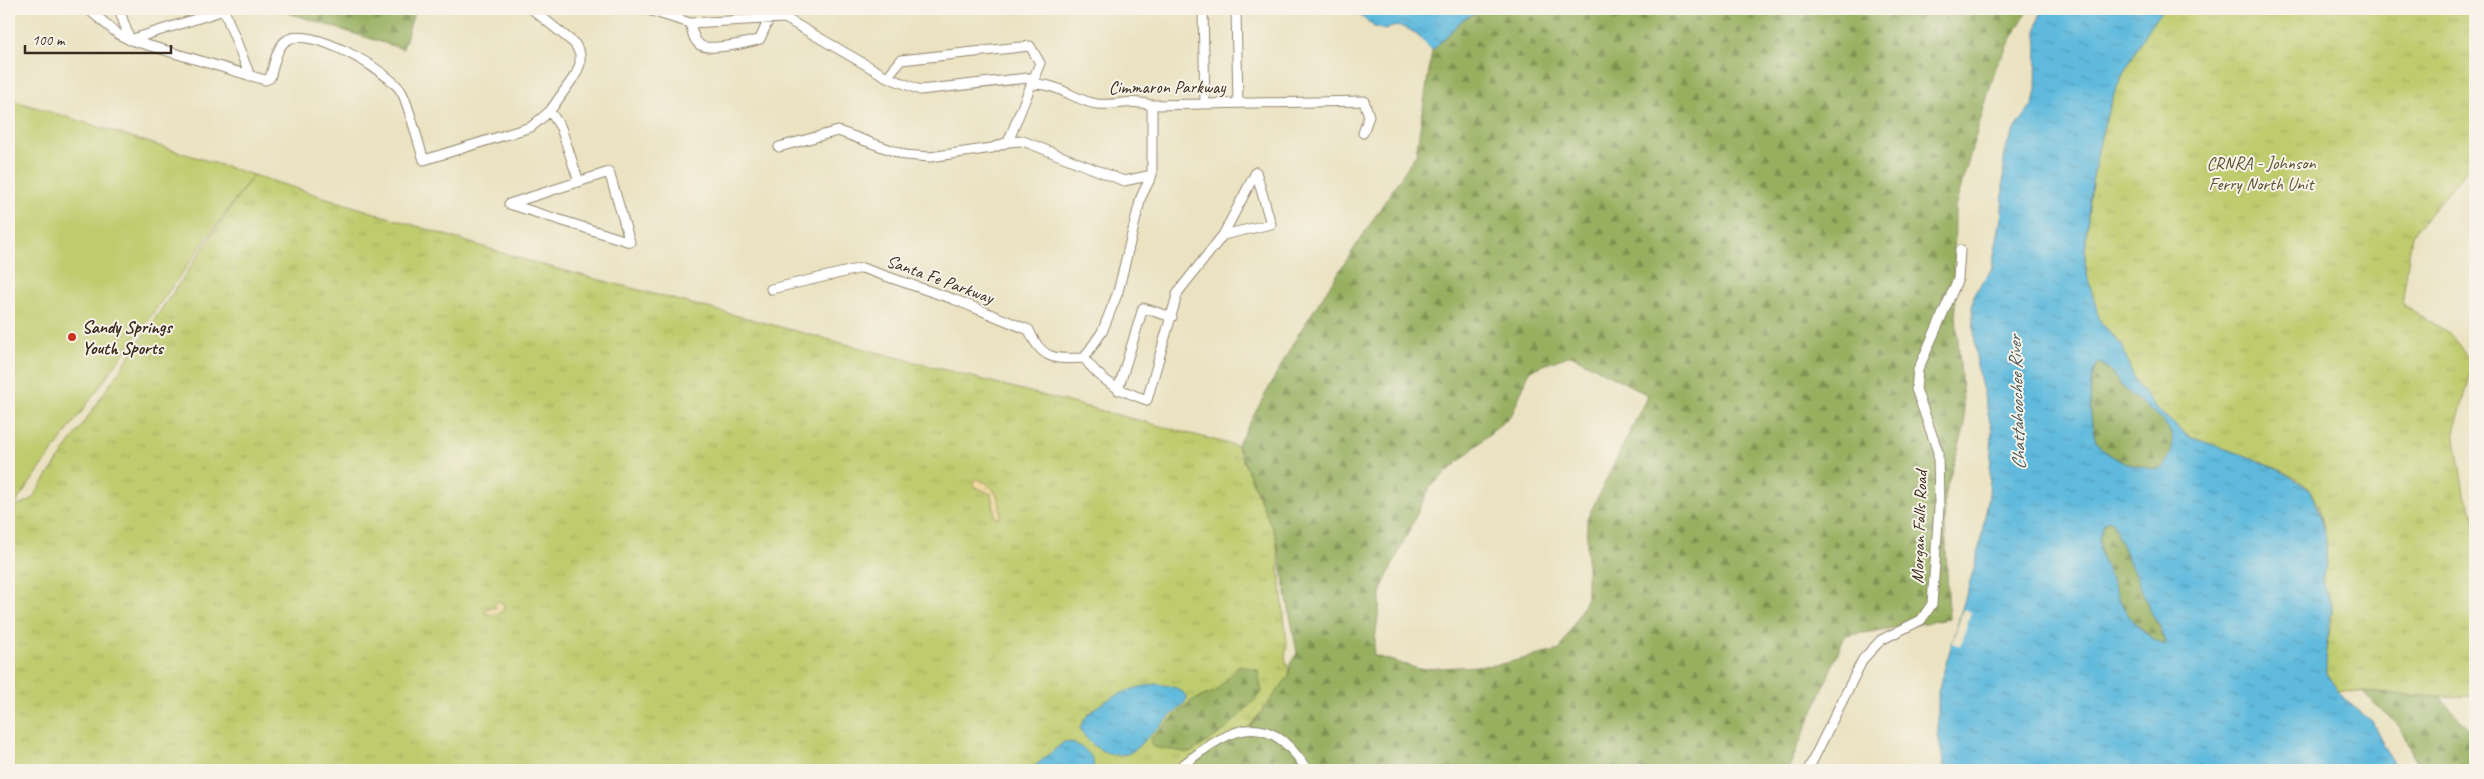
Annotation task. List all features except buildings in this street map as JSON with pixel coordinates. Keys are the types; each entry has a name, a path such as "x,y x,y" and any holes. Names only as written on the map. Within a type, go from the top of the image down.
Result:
{"street":[{"path":"88,9 118,34 130,40 265,80 270,78 279,49 287,40 304,37 340,48 391,80 402,92 424,160 530,127 550,111 576,74 580,64 580,54 575,44 532,9"},
{"path":"119,9 130,40"},
{"path":"645,9 690,23 710,24 785,18 888,77 901,60 1030,46 1040,63 1035,80 1008,142"},
{"path":"1203,9 1204,104"},
{"path":"1236,9 1238,103"},
{"path":"130,40 224,10 250,76"},
{"path":"690,23 694,37 699,44 708,47 751,43 760,39 769,19"},
{"name":"Cimmaron Parkway","path":"888,77 902,85 920,90 1035,80 1096,104 1137,101 1152,105 1364,101 1369,116 1363,134"},
{"path":"1152,105 1152,175 1141,197 1118,292 1102,332 1084,358 1096,374 1118,390 1147,400 1178,292 1223,235 1256,172 1272,224 1223,235"},
{"path":"550,111 562,128 579,182"},
{"path":"779,147 838,131 905,155 930,157 992,148 1008,142 1023,141 1124,181 1152,175"},
{"path":"609,172 630,242 509,204 579,182 609,172"},
{"name":"Morgan Falls Road","path":"1808,770 1867,654 1881,640 1921,620 1932,604 1939,508 1938,452 1916,389 1918,370 1958,279 1960,250"},
{"name":"Santa Fe Parkway","path":"771,289 862,268 952,299 1029,330 1036,347 1050,356 1065,359 1084,358"},
{"path":"1118,390 1143,308 1172,317"},
{"path":"1176,770 1219,739 1248,729 1265,732 1278,738 1307,770"}],"green space":[{"path":"276,9 415,9 403,49"},
{"path":"1483,9 1794,9 1811,12 1821,9 2028,9 1996,67 1955,207 1954,291 1965,426 1944,496 1949,619 1845,636 1788,770 1172,770 1248,729 1289,676 1290,664 1297,653 1276,537 1237,446 1299,333 1416,154 1432,51 1462,20","holes":["1571,355 1648,395 1587,519 1587,598 1560,650 1497,665 1419,669 1373,655 1382,587 1430,487 1512,414 1530,370"]},
{"name":"CRNRA - Johnson Ferry North Unit","path":"2162,9 2475,9 2475,160 2412,235 2402,304 2449,333 2474,364 2454,432 2464,493 2475,518 2475,696 2440,697 2339,691 2329,678 2326,668 2325,659 2332,608 2323,579 2326,563 2325,534 2318,507 2310,491 2302,482 2275,468 2200,442 2181,431 2143,393 2131,374 2121,345 2097,316 2090,291 2085,257 2094,169 2104,124 2118,85 2138,46"},
{"name":"Sandy Springs Youth Sports","path":"9,99 253,175 19,498 9,527"},
{"path":"253,175 535,263 1237,446 1276,537 1287,644 1285,657 1290,676 1248,729 1172,770 9,770 9,509 31,500"},
{"path":"2099,363 2134,397 2155,414 2171,432 2173,443 2171,455 2162,470 2145,468 2119,460 2111,456 2098,444 2093,428 2090,402 2092,377"},
{"path":"2109,520 2112,522 2165,641 2162,645 2133,621 2109,579 2104,565 2100,538 2102,528"},
{"path":"1239,665 1258,670 1262,693 1225,730 1190,753 1153,747 1150,739 1191,701 1216,691"},
{"path":"2362,692 2440,697 2475,736 2475,770 2420,770 2399,726"}],"sand":[{"path":"975,479 987,484 996,493 1000,505 1000,518 996,519 991,494 974,486"},
{"path":"498,601 504,604 504,610 494,616 485,613 488,608 495,608 495,604"}],"water":[{"path":"1352,9 1483,9 1462,20 1432,51 1411,31 1399,27 1385,30 1374,27"},
{"name":"Chattahoochee River","path":"2041,9 2162,9 2138,46 2118,85 2104,124 2094,169 2085,257 2086,271 2100,321 2123,347 2132,375 2139,387 2158,410 2187,436 2252,458 2287,474 2310,490 2320,516 2326,541 2326,564 2322,579 2332,608 2325,657 2327,673 2345,700 2372,721 2396,770 1946,770 1944,766 1938,734 1938,691 1978,554 1989,494 1992,430 1977,366 1972,308 1974,294 1991,270 2002,212 2004,159 2007,145 2013,132 2033,104 2036,90 2037,28","holes":["2099,363 2110,371 2134,397 2164,422 2170,432 2173,442 2170,455 2161,469 2145,468 2119,460 2111,456 2098,444 2093,428 2090,402 2092,377","2109,520 2112,522 2152,614 2162,630 2165,644 2162,645 2141,630 2126,612 2119,598 2100,553 2099,539 2104,523"]},
{"path":"1157,684 1178,689 1187,698 1184,704 1133,751 1126,754 1110,754 1095,746 1084,735 1080,728 1085,719 1092,711 1112,697 1136,688"},
{"path":"1064,742 1075,744 1085,750 1094,764 1093,770 1030,770"}],"pier":[{"path":"1963,609 1971,612 1961,646 1952,643"}],"place":[{"name":"Sandy Springs Youth Sports","path":"72,337"}]}
